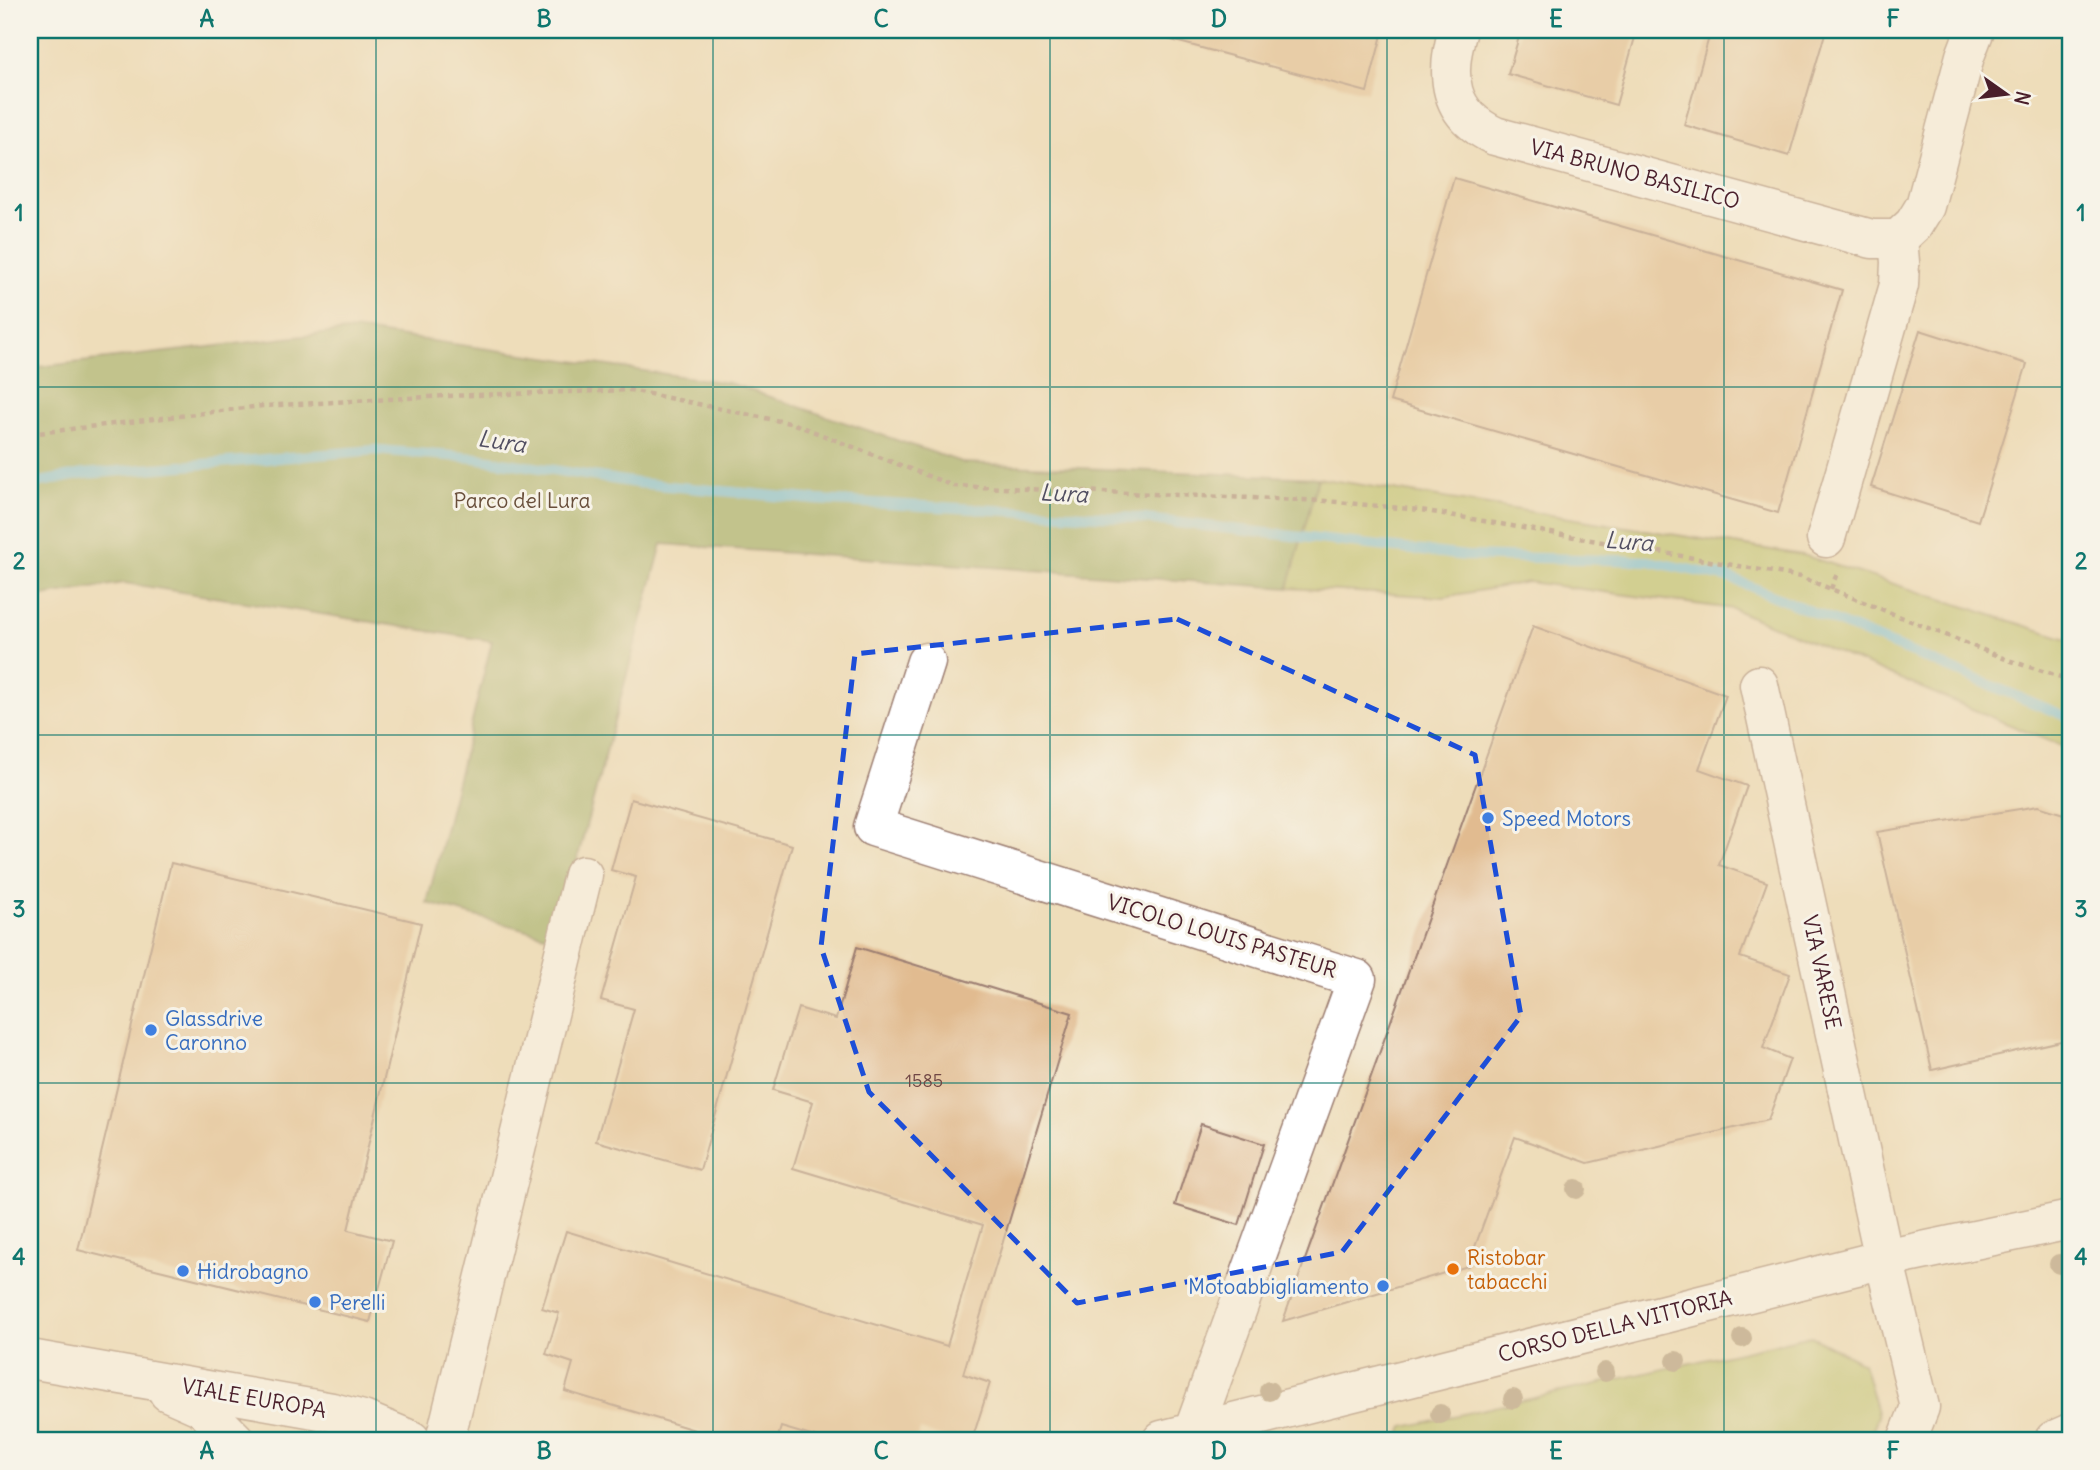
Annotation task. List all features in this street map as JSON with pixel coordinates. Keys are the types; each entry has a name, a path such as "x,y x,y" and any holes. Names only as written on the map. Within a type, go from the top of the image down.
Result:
{"street":[{"name":"VIA BRUNO BASILICO","path":"1458,30 1452,58 1452,87 1462,113 1483,131 1872,239 1898,239"},
{"path":"1826,538 1899,285 1898,239 1914,224 1925,206 1965,56 1975,30"},
{"name":"VICOLO LOUIS PASTEUR","path":"926,662 873,827 1357,979 1178,1436"},
{"name":"VIA VARESE","path":"1759,685 1884,1259 1920,1407 1907,1440"},
{"path":"445,1440 583,876"},
{"name":"CORSO DELLA VITTORIA","path":"1178,1436 1884,1259 2070,1220"},
{"name":"VIALE EUROPA","path":"30,1359 332,1412 363,1420 411,1440"},
{"name":"VIALE EUROPA","path":"134,1377 202,1407 235,1440"},
{"path":"2054,1440 2070,1433"}],"path":[{"path":"30,434 262,406 630,390 794,424 954,486 1313,501 1421,510 1801,577 2008,660 2070,680"}],"highlighted area":[{"path":"1177,619 1475,755 1521,1016 1342,1252 1077,1303 869,1092 821,947 855,654"}],"green space":[{"name":"Parco del Lura","path":"355,330 729,383 964,463 1318,478 1288,588 662,544 556,938 427,903 492,641 124,583 30,598 30,368"},
{"path":"1318,478 1803,555 2070,640 2070,750 1733,609 1528,582 1444,597 1288,588"},
{"path":"1811,1336 1863,1363 1878,1416 1869,1440 1398,1440 1404,1427"}],"building":[{"path":"1134,30 1362,30 1382,35 1367,92"},
{"path":"1521,30 1637,30 1616,105 1508,74"},
{"path":"1711,30 1826,30 1789,156 1684,125"},
{"path":"1454,178 1842,290 1778,513 1390,401"},
{"path":"1920,330 2027,364 1978,521 1871,487"},
{"path":"1533,626 1726,695 1699,769 1747,786 1719,865 1767,882 1740,957 1790,974 1763,1048 1790,1059 1768,1120 1588,1163 1515,1137 1468,1266 1283,1321"},
{"path":"631,799 792,845 700,1170 596,1141 634,1009 601,1000 636,877 611,870"},
{"path":"2038,806 2070,816 2070,1039 1932,1070 1877,832"},
{"path":"171,863 421,923 348,1230 392,1241 370,1322 78,1250"},
{"path":"857,947 1072,1013 963,1374 990,1383 972,1440 953,1440 920,1430 917,1440 825,1440 781,1427 777,1440 728,1440 565,1391 573,1363 546,1354 559,1313 542,1308 566,1231 947,1346 983,1225 793,1168 813,1102 773,1090 798,1008 836,1019"},
{"path":"1201,1124 1264,1144 1239,1225 1175,1205"}],"waterway":[{"name":"Lura","path":"30,484 84,474 376,450 476,458 637,483 817,500 1136,518 1466,556 1648,561 1730,578 2070,718"}],"place":[{"name":"Speed Motors","path":"1488,818"},
{"name":"Glassdrive Caronno","path":"151,1030"},
{"name":"Ristobar tabacchi","path":"1453,1269"},
{"name":"Hidrobagno","path":"183,1271"},
{"name":"Motoabbigliamento","path":"1383,1286"},
{"name":"Perelli","path":"315,1302"}]}
